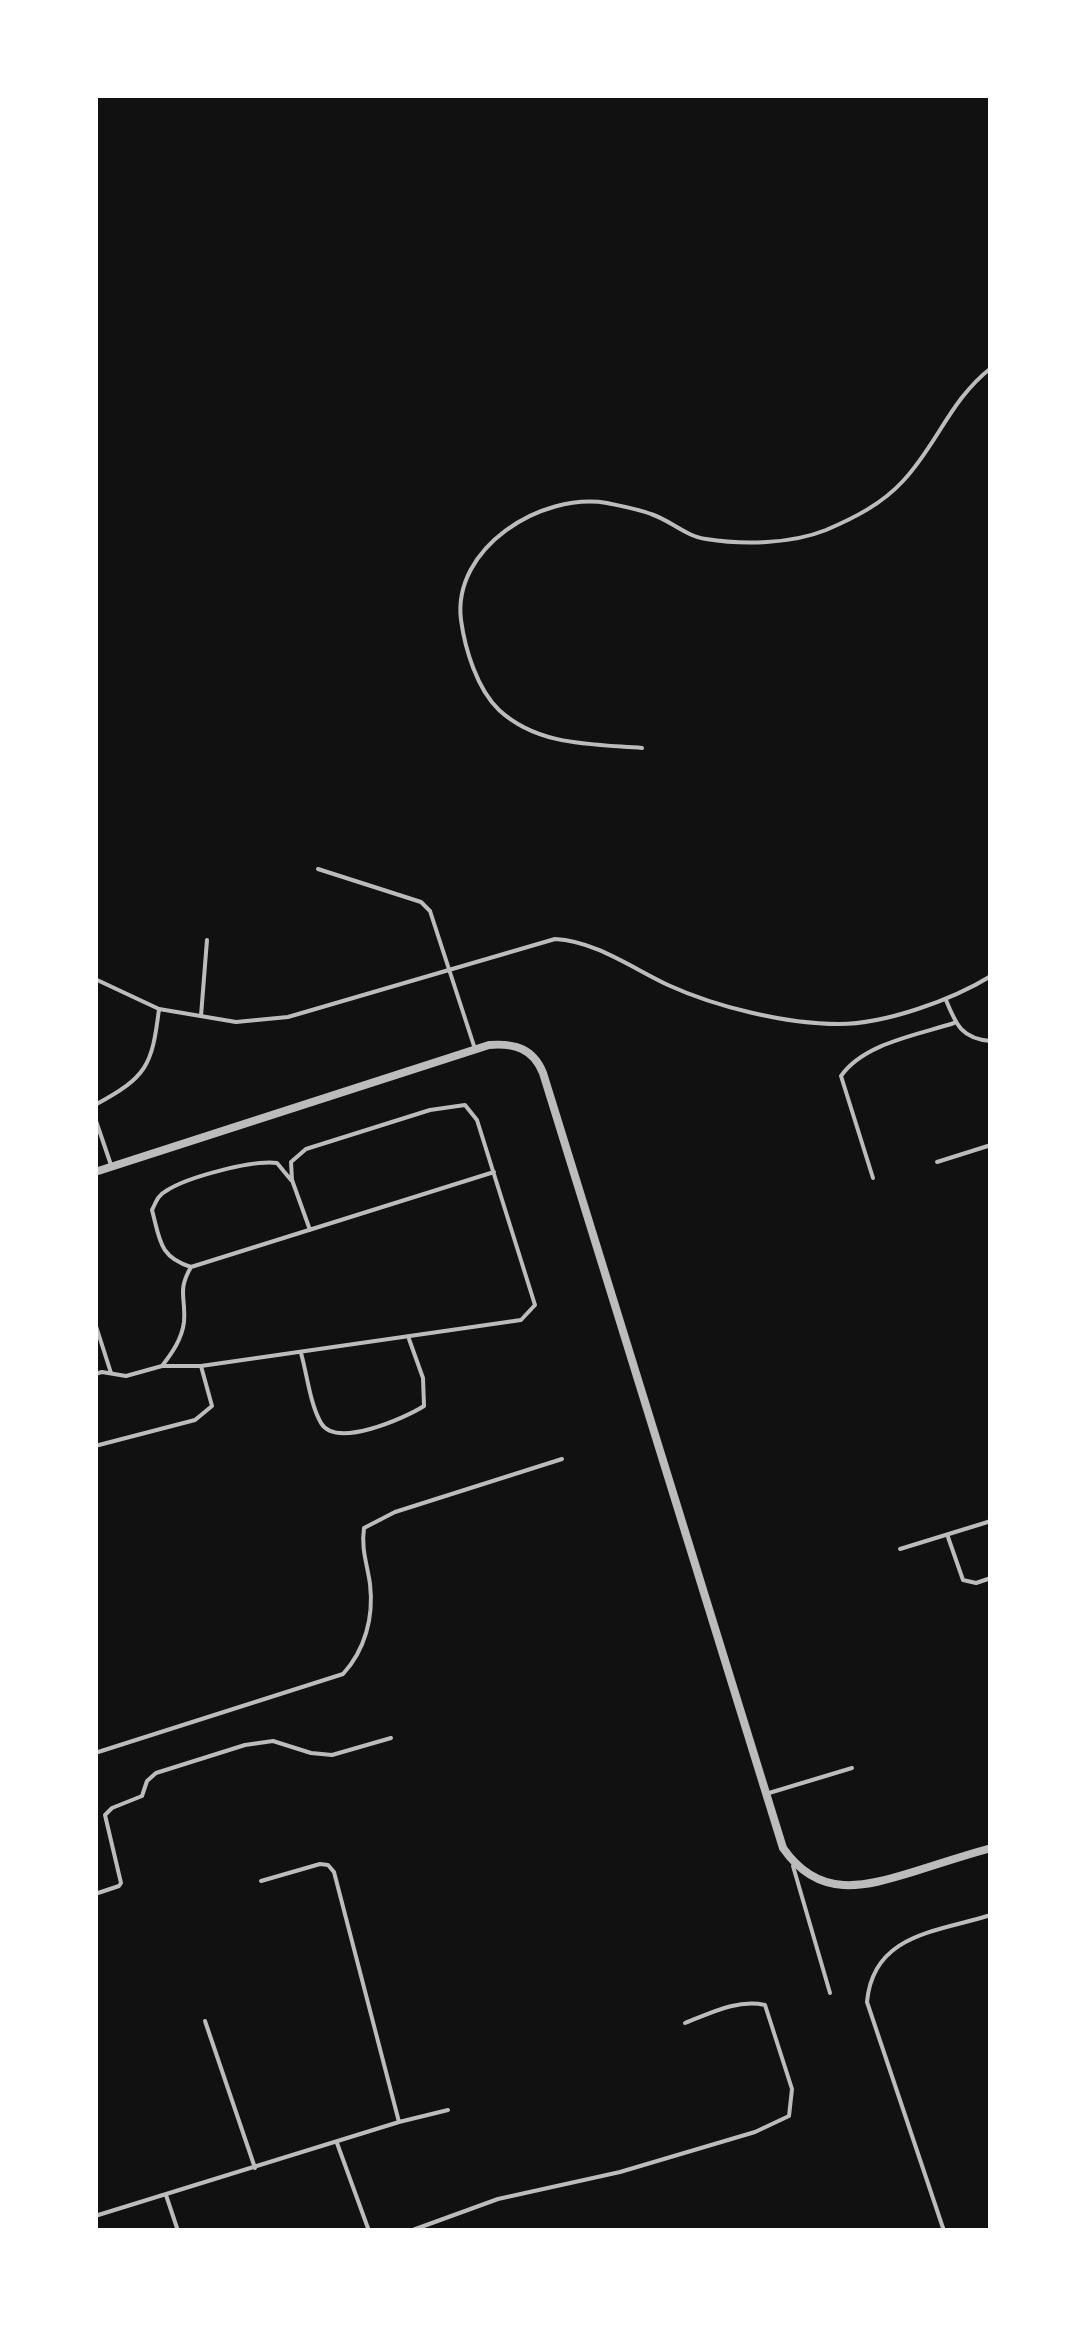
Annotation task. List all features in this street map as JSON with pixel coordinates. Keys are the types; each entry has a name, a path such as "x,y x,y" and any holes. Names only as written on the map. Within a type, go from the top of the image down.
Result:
{"street":[{"path":"95,1172 489,1044 518,1046 534,1056 543,1073 783,1848 792,1862 821,1881 856,1887 991,1848"}],"lane":[{"path":"642,748 549,739 514,724 493,704 477,675 463,634 460,608 464,580 494,540 520,522 563,504 602,502 652,514 702,539 763,542 820,532 863,513 902,482 968,386 991,368"},
{"path":"318,869 421,902 436,925 476,1048"},
{"path":"95,978 159,1009 236,1022 288,1017 556,939 577,940 672,987 734,1010 840,1024 907,1012 946,1000 991,976"},
{"path":"202,1016 206,940"},
{"path":"946,1000 954,1024 976,1040 991,1041"},
{"path":"95,1105 133,1082 146,1066 154,1049 159,1009"},
{"path":"872,1178 842,1076 850,1062 876,1049 954,1024"},
{"path":"95,1374 126,1376 162,1366 201,1366 521,1320 535,1305 477,1120 465,1106 430,1110 306,1149 291,1162 292,1180 310,1230"},
{"path":"95,1118 112,1166"},
{"path":"937,1162 991,1145"},
{"path":"292,1180 277,1163 262,1161 176,1185 160,1193 152,1210 161,1244 172,1260 191,1266 494,1172"},
{"path":"162,1366 176,1348 184,1322 182,1284 191,1266"},
{"path":"95,1323 111,1373"},
{"path":"302,1353 322,1425 347,1435 408,1417 424,1406 423,1378 408,1337"},
{"path":"95,1446 195,1420 212,1406 201,1366"},
{"path":"95,1753 343,1674 357,1659 365,1642 370,1586 362,1549 364,1528 396,1512 562,1459"},
{"path":"900,1549 991,1521"},
{"path":"948,1535 963,1580 976,1583 991,1578"},
{"path":"95,1894 121,1883 105,1816 112,1808 142,1796 147,1781 156,1773 245,1745 273,1742 332,1755 391,1738"},
{"path":"765,1794 852,1768"},
{"path":"792,1862 830,1994"},
{"path":"261,1881 320,1864 328,1864 334,1872 399,2122"},
{"path":"944,2231 867,2002 869,1982 889,1950 991,1915"},
{"path":"410,2231 498,2199 620,2172 755,2132 789,2116 792,2089 765,2004 735,2004 685,2022"},
{"path":"205,2022 255,2168"},
{"path":"95,2216 448,2110"},
{"path":"338,2144 369,2231"},
{"path":"166,2195 178,2231"}]}
